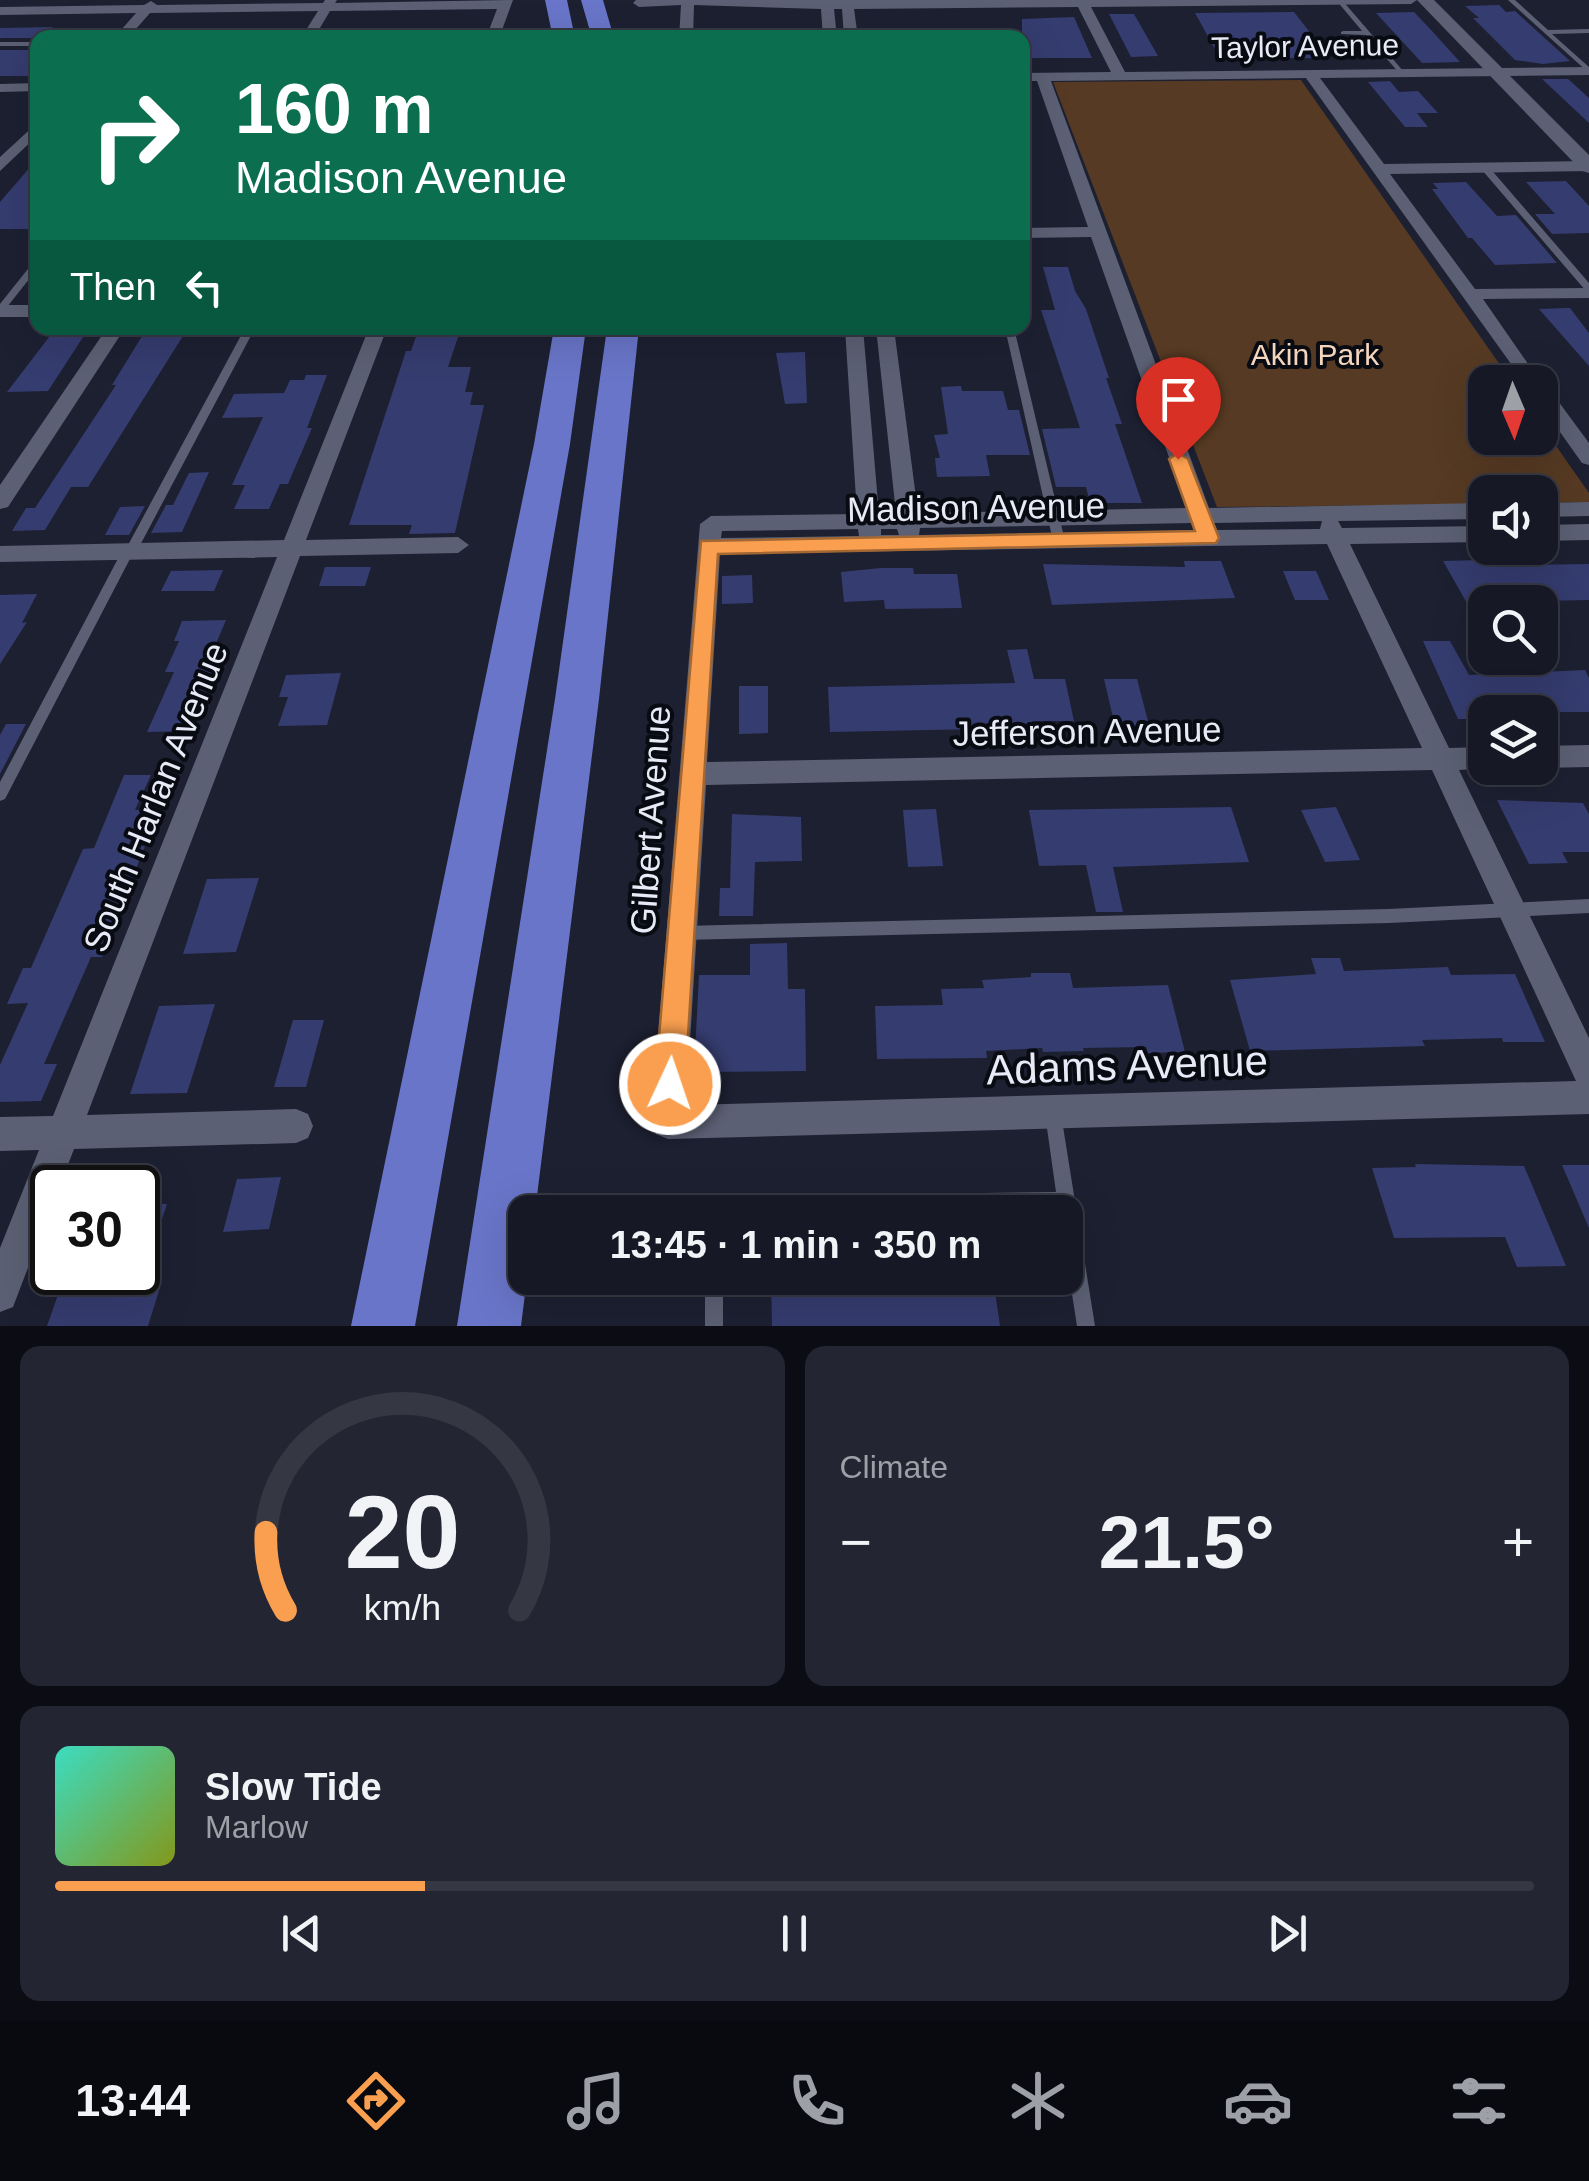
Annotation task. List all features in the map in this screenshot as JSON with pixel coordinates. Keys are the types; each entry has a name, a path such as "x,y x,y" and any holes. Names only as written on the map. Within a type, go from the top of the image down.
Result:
{"highway":[{"path":"556,0 562,30"},
{"path":"592,0 601,30"},
{"path":"383,1326 504,700 569,335"},
{"path":"489,1326 578,699 622,335"},
{"path":"504,700 527,673 544,670 570,681 578,699"}],"street":[{"path":"640,3 1411,0"},
{"path":"1425,0 1589,167"},
{"path":"686,30 688,1"},
{"path":"0,11 151,5 506,2 495,30"},
{"path":"1082,2 1120,76"},
{"path":"311,30 329,3"},
{"path":"828,3 830,30"},
{"path":"847,3 851,30"},
{"path":"128,30 151,5"},
{"name":"Taylor Avenue","path":"1032,77 1589,71"},
{"path":"1310,74 1522,365"},
{"path":"1032,77 1098,232 1204,527"},
{"path":"0,88 30,87"},
{"path":"0,166 30,134"},
{"path":"1380,169 1589,167"},
{"path":"1030,233 1098,232"},
{"path":"1470,294 1589,291"},
{"path":"0,311 30,310"},
{"path":"0,502 111,335"},
{"name":"South Harlan Avenue","path":"0,1294 375,335"},
{"path":"855,335 870,533"},
{"path":"886,335 909,532"},
{"path":"1558,415 1589,458"},
{"path":"1558,510 1589,509"},
{"name":"Madison Avenue","path":"1330,525 1468,513"},
{"path":"1330,525 1589,1073"},
{"name":"Madison Avenue","path":"710,536 1330,525 1468,533"},
{"path":"1558,533 1589,532"},
{"name":"Gilbert Avenue","path":"668,1122 710,536"},
{"path":"0,554 458,545"},
{"path":"1558,757 1589,756"},
{"name":"Jefferson Avenue","path":"691,774 1468,758"},
{"name":"Adams Avenue","path":"668,1122 1589,1097"},
{"path":"0,1134 296,1126"}],"lane":[{"path":"1511,0 1589,71"},
{"path":"1340,1 1402,73"},
{"path":"1545,32 1589,31"},
{"path":"1343,33 1366,33"},
{"path":"0,44 30,44"},
{"path":"1485,168 1589,291"},
{"path":"0,311 30,272"},
{"path":"0,795 246,335"},
{"path":"1011,335 1057,530"},
{"path":"679,933 1388,916 1589,906"},
{"path":"1052,1112 1065,1195"},
{"path":"714,1295 714,1326"},
{"path":"1081,1295 1086,1326"}],"green space":[{"name":"Akin Park","path":"1301,80 1500,365 1468,365 1468,455 1558,455 1558,449 1589,493 1589,502 1558,503 1558,475 1468,475 1468,504 1217,507 1053,82"}],"building":[{"path":"1499,5 1506,12 1515,11 1570,61 1543,64 1515,60 1465,6"},
{"path":"1294,12 1330,58 1220,58 1195,13"},
{"path":"1414,12 1460,62 1422,63 1376,13"},
{"path":"1109,14 1134,14 1158,56 1131,57"},
{"path":"1074,17 1092,58 1030,58 1030,30 1022,30 1022,19"},
{"path":"53,27 30,30 30,38 0,38 0,28"},
{"path":"0,50 30,50 30,76 0,76"},
{"path":"1542,79 1568,79 1589,98 1589,123"},
{"path":"1390,81 1399,92 1418,91 1438,113 1417,113 1428,127 1405,127 1368,82"},
{"path":"30,167 30,229 0,229 0,202"},
{"path":"1566,181 1589,206 1589,233 1552,234 1535,214 1555,214 1526,182"},
{"path":"1466,182 1497,216 1516,215 1557,263 1495,265 1468,238 1432,189 1438,189 1433,183"},
{"path":"1043,267 1068,267 1075,291 1086,309 1122,424 1115,424 1142,503 1090,503 1086,487 1056,487 1042,429 1080,428 1041,310 1055,310"},
{"path":"1570,308 1589,333 1589,366 1539,309"},
{"path":"51,335 84,335 48,391 7,392"},
{"path":"143,335 184,335 88,487 71,487 45,530 12,531 26,508 35,508 116,385 112,385"},
{"path":"417,335 459,335 448,367 471,367 465,392 473,392 470,405 484,405 455,533 409,534 412,525 349,525 406,351 411,351"},
{"path":"805,352 807,403 785,404 776,353"},
{"path":"306,375 327,375 307,428 312,428 288,484 280,484 269,509 234,509 245,485 232,485 263,417 222,418 234,394 284,393 290,380 304,380"},
{"path":"961,386 962,391 1003,391 1008,410 1019,410 1030,455 986,455 990,476 937,477 935,458 940,458 934,435 948,434 941,387"},
{"path":"209,472 182,532 151,533 166,505 173,505 189,473"},
{"path":"145,506 129,535 105,535 120,507"},
{"path":"1468,560 1468,565 1589,564 1589,600 1558,601 1558,585 1468,585 1468,605 1443,561"},
{"path":"1184,561 1221,561 1235,598 1052,605 1043,564 1185,567"},
{"path":"325,567 371,567 365,586 319,586"},
{"path":"913,568 914,574 957,574 962,608 885,609 884,600 844,602 841,572"},
{"path":"223,570 214,591 161,591 171,571"},
{"path":"1283,571 1316,571 1329,600 1295,600"},
{"path":"752,575 753,603 722,604 722,576"},
{"path":"37,594 22,623 27,622 0,664 0,595"},
{"path":"226,620 215,646 223,646 192,731 147,732 174,672 165,672 179,641 174,641 182,621"},
{"path":"1423,641 1450,641 1468,675 1558,675 1558,671 1585,670 1589,678 1589,712 1558,712 1558,695 1468,695 1468,719 1458,719"},
{"path":"1027,649 1034,679 1065,679 1074,721 1032,721 1033,728 830,732 828,687 1015,683 1007,650"},
{"path":"341,673 327,725 278,726 288,697 279,697 286,675"},
{"path":"1104,679 1137,679 1149,725 1115,726"},
{"path":"739,686 768,686 768,733 739,734"},
{"path":"6,724 26,724 0,774 0,735"},
{"path":"124,775 151,775 135,810 142,810 128,847 145,846 102,957 91,957 44,1064 57,1064 41,1101 0,1102 0,1065 28,1003 7,1004 23,968 31,968 83,849 94,848"},
{"path":"1497,800 1583,803 1589,814 1589,852 1562,852 1568,863 1529,864"},
{"path":"1231,807 1249,862 1113,867 1123,912 1096,912 1086,865 1039,866 1029,810"},
{"path":"1336,807 1360,860 1325,862 1301,810"},
{"path":"936,809 943,866 908,867 903,810"},
{"path":"732,814 801,817 802,861 755,862 753,916 719,916 720,888 730,888"},
{"path":"259,878 236,952 183,954 207,879"},
{"path":"787,943 788,989 805,989 806,1071 694,1072 699,975 750,975 750,944"},
{"path":"1311,958 1340,958 1344,971 1448,967 1451,975 1515,974 1545,1042 1503,1042 1502,1038 1422,1040 1425,1046 1250,1051 1230,980 1316,974"},
{"path":"1031,973 1070,973 1073,988 1168,985 1185,1052 1148,1053 1146,1047 1043,1052 1042,1048 986,1051 987,1058 877,1059 875,1006 943,1005 941,989 984,988 982,980 1031,977"},
{"path":"215,1004 187,1093 130,1094 159,1006"},
{"path":"293,1020 324,1020 306,1087 274,1087"},
{"path":"1415,1164 1524,1166 1566,1266 1517,1267 1505,1237 1394,1238 1372,1168 1416,1167"},
{"path":"1562,1165 1589,1165 1589,1228"},
{"path":"281,1177 269,1229 223,1232 237,1179"},
{"path":"160,1204 167,1204 160,1225"},
{"path":"58,1295 158,1295 148,1326 47,1326"},
{"path":"771,1295 995,1295 1000,1326 772,1326"}],"route":[{"path":"670,1084 708,546 1208,538 1178,459"}]}
